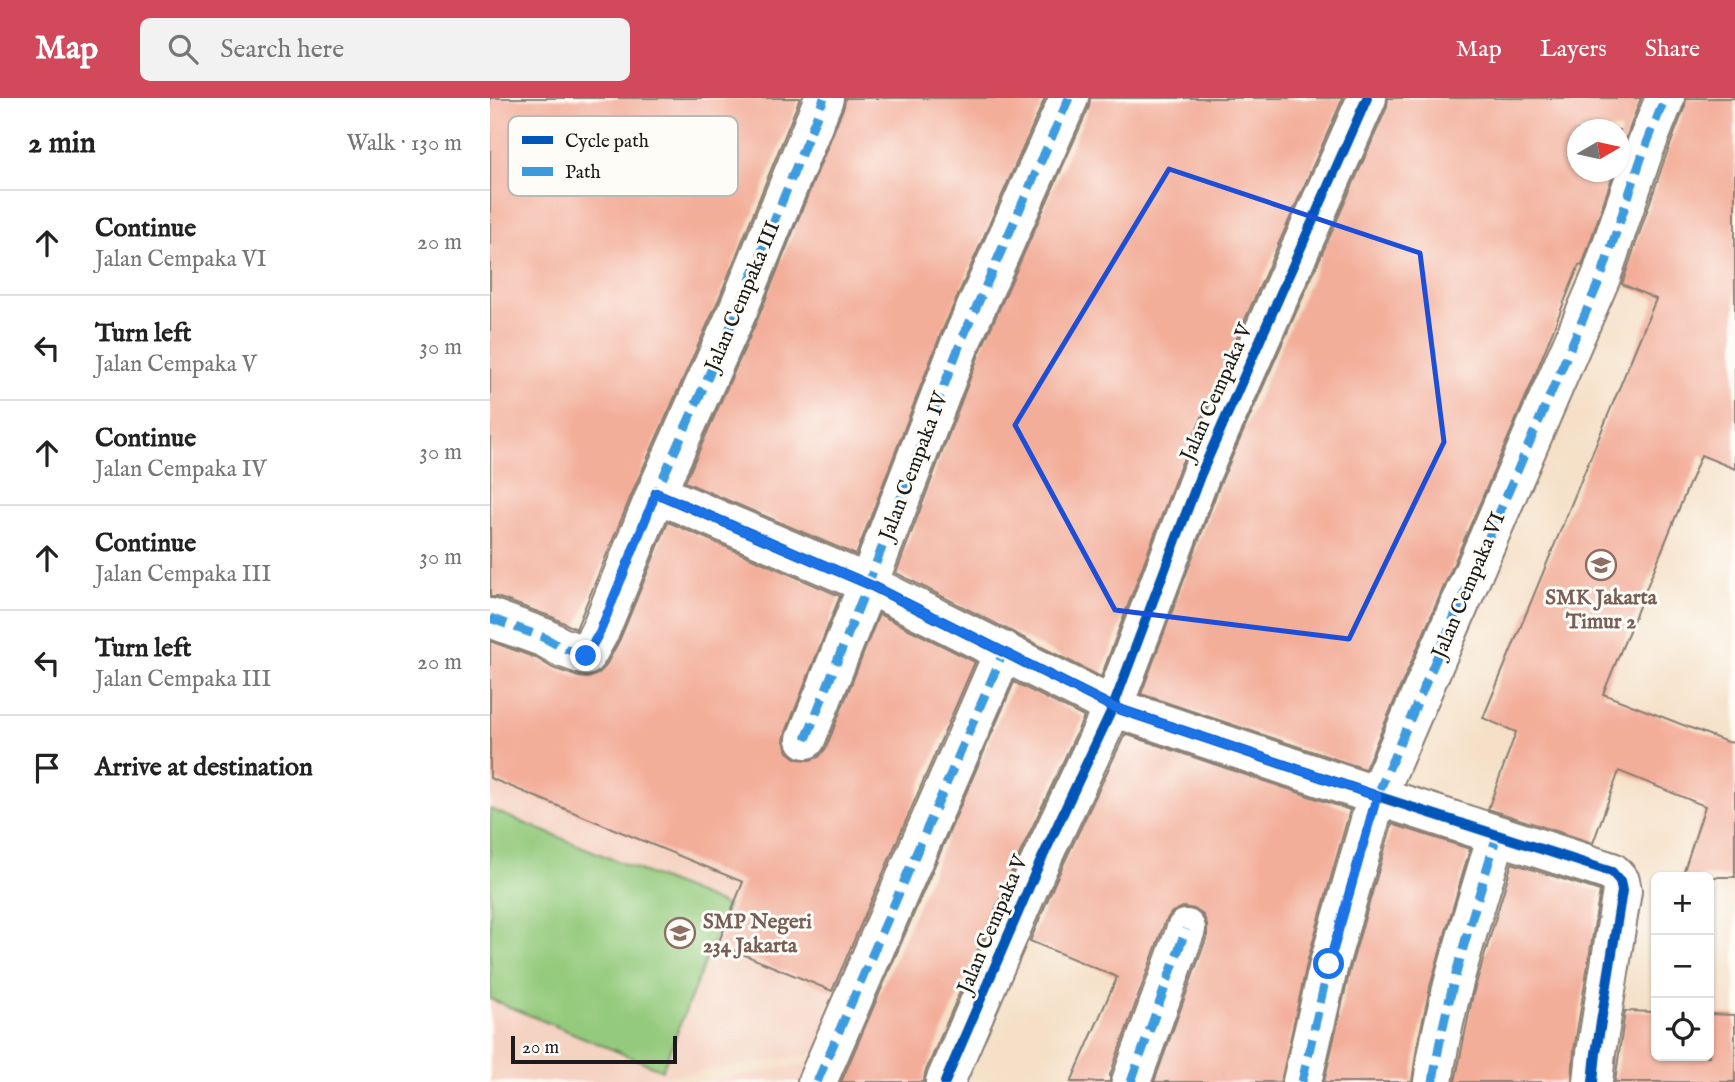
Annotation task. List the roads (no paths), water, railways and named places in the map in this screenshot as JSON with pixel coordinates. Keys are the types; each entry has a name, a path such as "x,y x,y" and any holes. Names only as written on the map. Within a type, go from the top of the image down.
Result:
{"street":[{"name":"Jalan Cempaka III","path":"490,618 586,656 600,632 656,493 737,310 824,98"},
{"name":"Jalan Cempaka IV","path":"806,739 960,344 1069,98"},
{"name":"Jalan Cempaka V","path":"946,1082 1036,871 1113,707 1200,476 1367,98"},
{"name":"Jalan Cempaka VI","path":"1302,1082 1329,964 1377,796 1601,277 1643,153 1665,98"},
{"path":"656,493 868,584 1113,707 1612,873 1620,881 1622,891 1592,1082"},
{"path":"817,1082 1004,651"},
{"path":"1433,1082 1438,1046 1456,974 1497,835"},
{"path":"1131,1082 1186,929"}],"place":[{"name":"SMK Jakarta Timur 2","path":"1601,565"},
{"name":"SMP Negeri 234 Jakarta","path":"680,933"}]}
